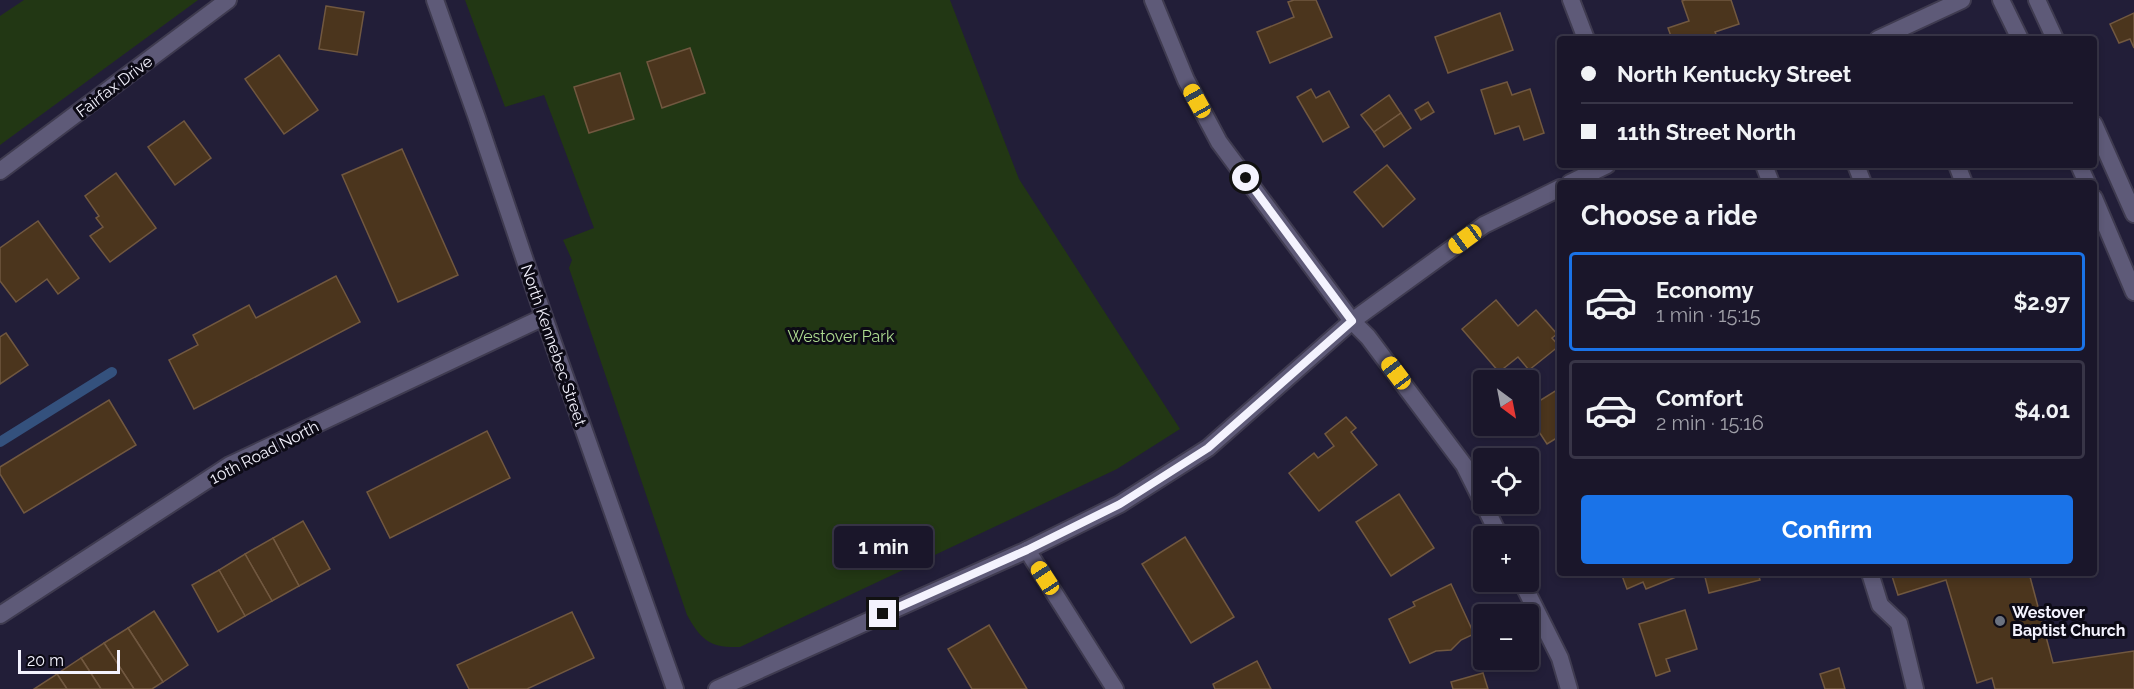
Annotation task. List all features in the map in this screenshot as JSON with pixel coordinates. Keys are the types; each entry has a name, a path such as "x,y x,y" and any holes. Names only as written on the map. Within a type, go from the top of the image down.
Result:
{"street":[{"name":"Fairfax Drive","path":"0,171 228,0"},
{"name":"North Kennebec Street","path":"435,0 675,689"},
{"path":"1153,0 1186,80 1219,142 1352,321 1368,337 1464,465 1494,526"},
{"path":"1571,0 1585,36"},
{"path":"1904,34 1962,0"},
{"path":"2001,0 2019,36"},
{"path":"2037,0 2054,36"},
{"path":"2097,131 2134,214"},
{"path":"1576,180 1601,168"},
{"path":"717,689 1027,550 1120,504 1208,448 1352,321 1484,225 1557,189"},
{"path":"2097,205 2134,292"},
{"name":"10th Road North","path":"0,615 230,465 544,317"},
{"path":"1027,550 1115,689"},
{"path":"1871,576 1880,605 1899,623 1916,689"},
{"path":"1527,592 1560,658 1569,689"}],"green space":[{"path":"24,0 198,0 0,145 0,16"},
{"name":"Westover Park","path":"465,0 950,0 1019,179 1180,429 1117,469 740,647 721,646 708,641 697,631 687,615 569,268 572,260 563,240 594,228 544,95 505,107"}],"building":[{"path":"1316,0 1332,37 1270,63 1257,32 1294,17 1288,2"},
{"path":"1731,0 1739,24 1715,32 1717,36 1671,36 1668,28 1689,21 1682,1"},
{"path":"326,6 364,12 357,55 319,49"},
{"path":"1500,13 1513,50 1448,73 1435,37"},
{"path":"2134,13 2134,48 2130,39 2119,43 2110,24"},
{"path":"690,48 705,93 662,108 647,62"},
{"path":"279,55 318,110 284,134 245,79"},
{"path":"620,73 634,119 589,133 574,87"},
{"path":"1507,82 1512,95 1530,89 1544,133 1524,140 1519,126 1495,134 1481,90"},
{"path":"1311,89 1316,98 1329,91 1349,127 1323,142 1297,97"},
{"path":"1389,95 1401,113 1374,132 1361,115"},
{"path":"1428,102 1434,112 1421,120 1415,110"},
{"path":"1401,113 1411,128 1384,147 1374,132"},
{"path":"184,121 211,158 175,185 148,147"},
{"path":"402,149 458,275 398,302 342,175"},
{"path":"1387,165 1415,199 1383,227 1354,192"},
{"path":"116,173 156,228 110,262 90,236 103,227 96,218 99,216 85,196"},
{"path":"38,221 79,278 58,294 47,279 16,302 0,281 0,248"},
{"path":"336,276 360,322 194,409 169,360 198,345 193,335 249,305 256,318"},
{"path":"1496,300 1518,326 1536,310 1557,334 1552,338 1557,348 1529,370 1518,357 1502,370 1497,370 1462,329"},
{"path":"6,333 28,365 0,384 0,337"},
{"path":"1557,390 1557,438 1547,444 1539,432 1539,401"},
{"path":"109,400 136,445 24,513 0,474 0,467"},
{"path":"1346,417 1356,428 1351,432 1377,465 1319,511 1289,473 1314,453 1318,458 1334,446 1325,434"},
{"path":"487,431 510,478 390,538 367,492"},
{"path":"1399,494 1434,548 1391,576 1356,522"},
{"path":"303,521 330,569 299,586 273,538"},
{"path":"1185,537 1234,617 1191,643 1142,564"},
{"path":"273,538 299,586 272,601 245,554"},
{"path":"245,554 272,601 245,616 219,570"},
{"path":"219,570 245,616 218,632 192,585"},
{"path":"1622,576 1678,576 1646,589 1643,582 1627,589"},
{"path":"1759,576 1760,580 1709,593 1705,577"},
{"name":"Westover Baptist Church","path":"1892,576 2030,576 2053,663 2134,651 2134,689 1995,689 1992,678 1977,683 1946,580 1898,595"},
{"path":"1451,584 1473,634 1461,640 1451,650 1436,651 1410,663 1389,619 1415,606 1413,602"},
{"path":"1685,610 1697,649 1666,659 1670,671 1656,676 1639,624"},
{"path":"154,611 188,665 163,682 128,628"},
{"path":"572,612 594,658 527,689 469,689 457,665"},
{"path":"989,625 1027,689 972,689 948,649"},
{"path":"128,628 163,682 152,689 134,689 104,643"},
{"path":"104,643 134,689 101,689 81,658"},
{"path":"81,658 101,689 67,689 57,674"},
{"path":"1257,661 1271,689 1215,689 1213,684"},
{"path":"1839,668 1845,689 1825,689 1820,674"},
{"path":"1483,673 1488,689 1453,689 1451,682"},
{"path":"57,674 67,689 34,689"}],"waterway":[{"path":"0,442 112,372"}],"place":[{"name":"Westover Baptist Church","path":"2000,621"}],"route":[{"path":"883,614 1027,550 1120,504 1208,448 1352,321 1246,178"}]}
